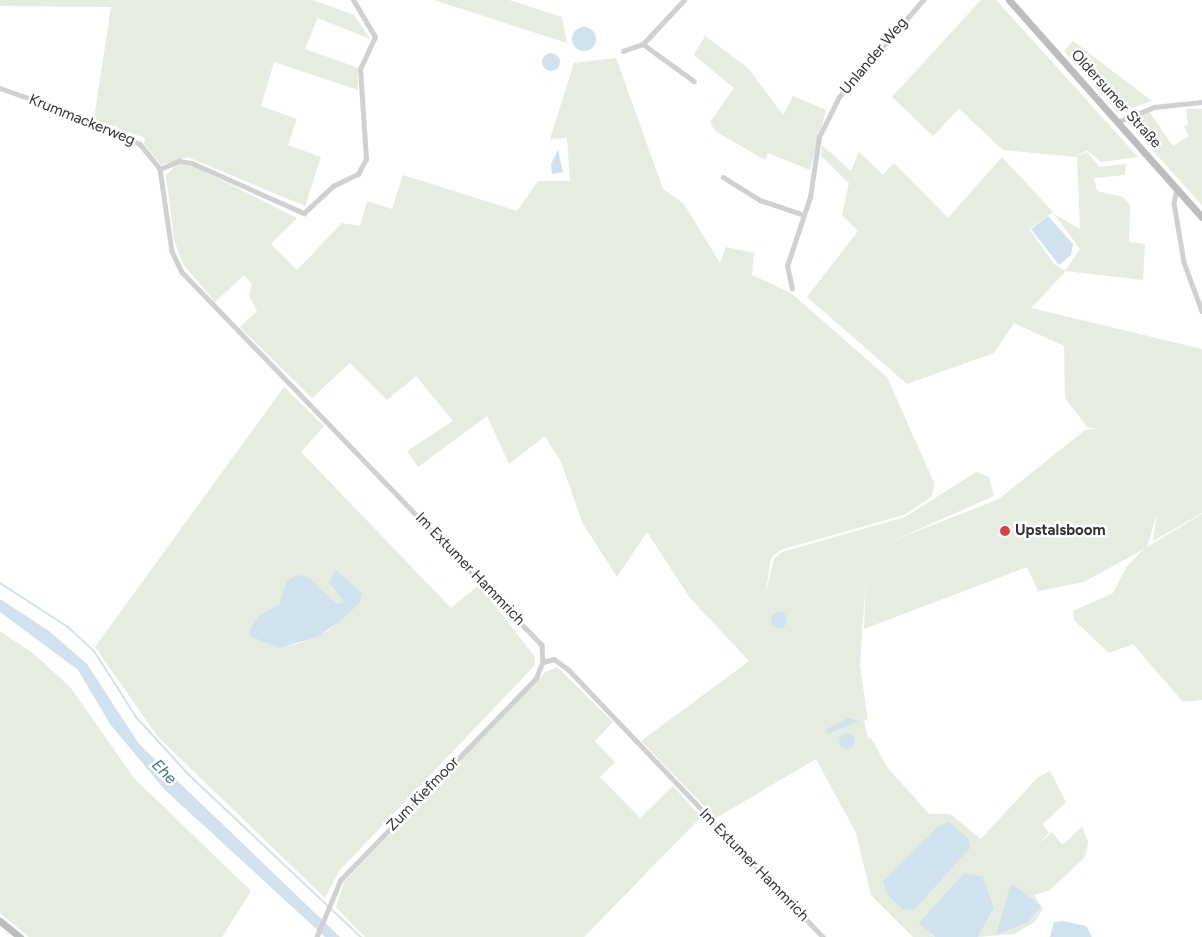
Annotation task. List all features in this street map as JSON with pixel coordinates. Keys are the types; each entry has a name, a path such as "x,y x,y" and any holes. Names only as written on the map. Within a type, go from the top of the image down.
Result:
{"main road":[{"name":"Oldersumer Straße","path":"1009,0 1202,217"},
{"path":"0,921 20,937"}],"street":[{"path":"160,170 179,161 192,163 304,213 333,186 358,174 366,159 360,69 375,37 353,0"},
{"path":"623,51 643,44 684,0"},
{"name":"Unlander Weg","path":"792,289 787,266 804,215 819,138 839,97 923,0"},
{"path":"643,44 694,82"},
{"name":"Krummackerweg","path":"0,88 126,135 140,144 160,170"},
{"path":"1116,122 1154,107 1202,102"},
{"name":"Im Extumer Hammrich","path":"160,170 172,250 182,272 542,645 543,662 554,659 568,669 823,937"},
{"path":"723,177 760,200 804,215"},
{"path":"1177,189 1174,203 1184,262 1202,311"},
{"name":"Zum Kiefmoor","path":"317,937 341,880 536,679 543,662"}],"shaded area":[{"path":"0,0 313,0 354,15 370,39 318,18 305,49 358,68 358,90 274,62 261,106 297,119 288,145 321,157 305,206 188,157 161,165 144,144 145,138 94,119 111,7 0,6"},
{"path":"434,0 509,0 562,17 567,43"},
{"path":"981,0 996,0 1138,157 1101,162 1087,150 1075,157 1003,150 959,109 933,136 892,97"},
{"path":"705,36 748,68 783,115 793,96 826,110 810,170 768,153 765,160 715,131 710,122 734,88 694,55"},
{"path":"1073,41 1152,101 1118,113 1064,51"},
{"path":"616,58 663,189 684,204 720,263 726,247 754,253 752,275 791,293 887,377 935,485 931,497 904,515 780,550 771,558 765,596 774,559 782,552 905,517 976,472 989,477 994,496 892,541 999,499 1085,430 1098,428 1088,428 1065,398 1064,346 1014,323 994,353 907,384 807,297 858,231 842,215 849,183 821,156 822,145 851,171 859,152 883,175 894,163 948,218 1002,157 1053,212 1029,229 1054,264 1065,271 1080,249 1054,214 1080,229 1077,156 1087,152 1099,167 1126,164 1125,175 1094,178 1097,191 1123,197 1130,205 1129,242 1145,244 1143,280 1066,271 1031,308 1202,349 1202,513 1153,541 1157,513 1147,547 1202,514 1202,700 1183,702 1133,644 1109,653 1074,620 1073,611 1113,593 1127,566 1144,549 1084,582 1038,591 1027,567 864,629 866,577 860,666 868,721 864,719 868,739 871,738 887,767 929,814 950,814 981,839 1037,778 1050,771 1066,802 1043,824 1049,833 1033,848 1052,832 1062,845 1082,827 1088,842 1085,857 1050,890 1034,895 1043,909 1035,922 1014,934 978,937 994,908 983,877 931,935 935,937 913,937 871,895 856,833 816,759 716,818 641,741 749,661 690,598 647,532 617,577 582,522 561,462 545,436 509,464 487,416 418,467 407,451 453,421 416,376 387,400 350,363 312,398 240,327 257,311 249,295 252,284 244,275 215,302 183,264 174,240 166,175 178,164 195,167 297,218 271,244 297,270 342,223 360,226 367,201 392,209 403,175 517,211 538,181 570,181 567,138 550,139 574,63"},
{"path":"1186,109 1202,109 1202,205 1127,122 1148,110 1173,146 1189,136 1184,126 1188,125"},
{"path":"284,387 324,426 301,452 451,608 479,585 535,657 535,665 339,871 325,898 158,737 95,647","holes":["308,577 337,605 344,602 337,590 359,604 328,631 300,643 279,648 251,637 283,598 283,591"]},
{"path":"0,631 34,654 71,688 134,778 251,891 222,937 29,937 0,913"},
{"path":"557,667 613,722 595,741 615,762 600,777 640,818 673,786 701,817 584,937 365,937 336,907 344,882 544,673"}],"water":[{"path":"584,27 589,28 595,34 595,44 589,50 584,51 579,50 573,44 572,39 573,34 579,28"},
{"path":"551,53 557,56 560,62 557,68 551,71 545,68 542,62 545,56"},
{"path":"558,150 563,172 552,174 551,164"},
{"path":"1048,216 1073,244 1071,255 1059,265 1031,229"},
{"path":"336,570 362,593 359,604 339,622 317,637 279,648 251,637 249,631 259,616 279,604 287,581 297,575 308,577 337,604 344,602 329,582"},
{"name":"Ehe","path":"0,599 49,631 87,664 139,744 340,937 325,937 165,790 110,724 78,670 0,612"},
{"path":"779,612 787,620 779,628 771,620"},
{"path":"848,718 859,721 827,734 827,729"},
{"path":"847,733 853,735 855,741 853,747 847,749 841,747 839,741 841,735"},
{"path":"949,822 968,838 970,848 914,910 902,909 887,894 883,881 938,827"},
{"path":"964,873 983,877 994,908 978,937 935,937 919,923"},
{"path":"1011,883 1041,906 1028,922 996,935"},
{"path":"1062,921 1086,926 1092,937 1050,937 1054,922"}],"waterway":[{"name":"Ehe","path":"0,583 68,627 94,651 136,717 189,775 361,937"}],"place":[{"name":"Upstalsboom","path":"1005,531"}]}
